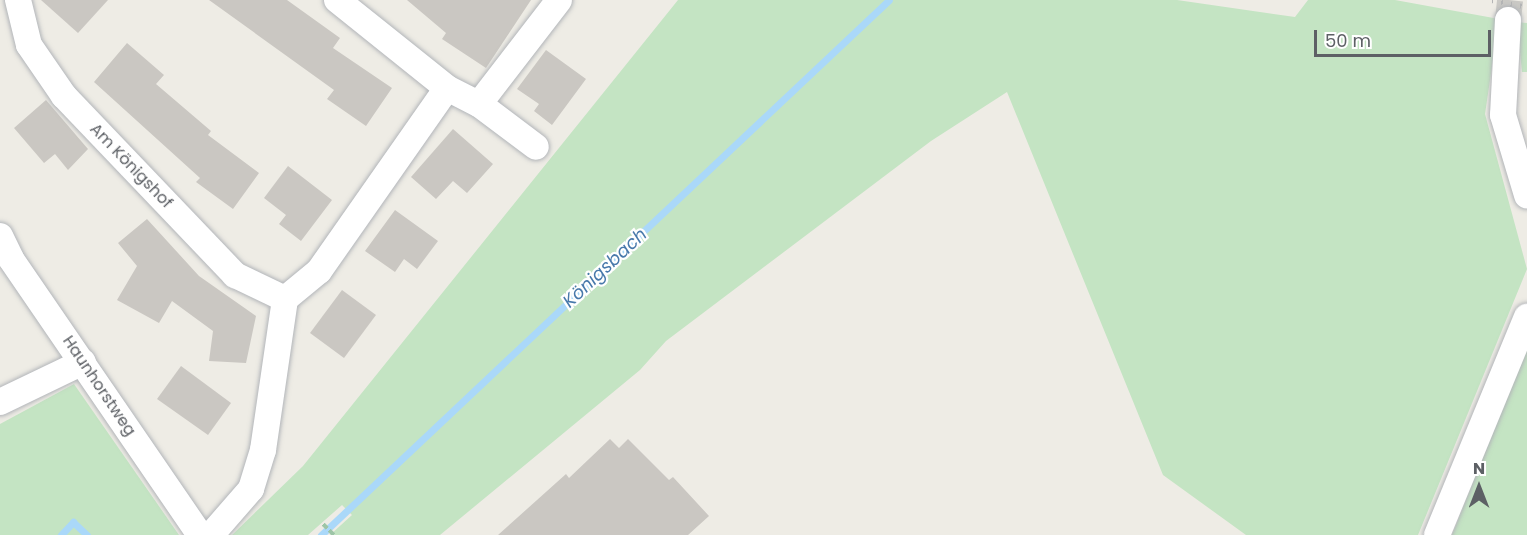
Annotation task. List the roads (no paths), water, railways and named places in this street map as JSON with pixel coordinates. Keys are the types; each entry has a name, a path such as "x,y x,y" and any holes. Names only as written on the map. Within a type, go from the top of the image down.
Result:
{"street":[{"name":"Am Königshof","path":"18,0 29,45 64,96 235,275 285,298"},
{"path":"337,0 447,88 479,104 536,147"},
{"path":"479,104 559,0"},
{"path":"1508,20 1503,115 1527,195"},
{"path":"211,535 251,489 263,450 285,298 319,271 447,88"},
{"name":"Haunhorstweg","path":"0,236 11,259 200,535"},
{"path":"1437,535 1527,317"},
{"path":"0,402 83,362"}],"waterway":[{"name":"Königsbach","path":"321,535 889,0"},
{"name":"Königsbach","path":"61,535 73,522 87,535"}],"tunnel":[{"path":"1508,20 1510,0"}],"railway":[{"path":"1492,0 1527,7"}]}
